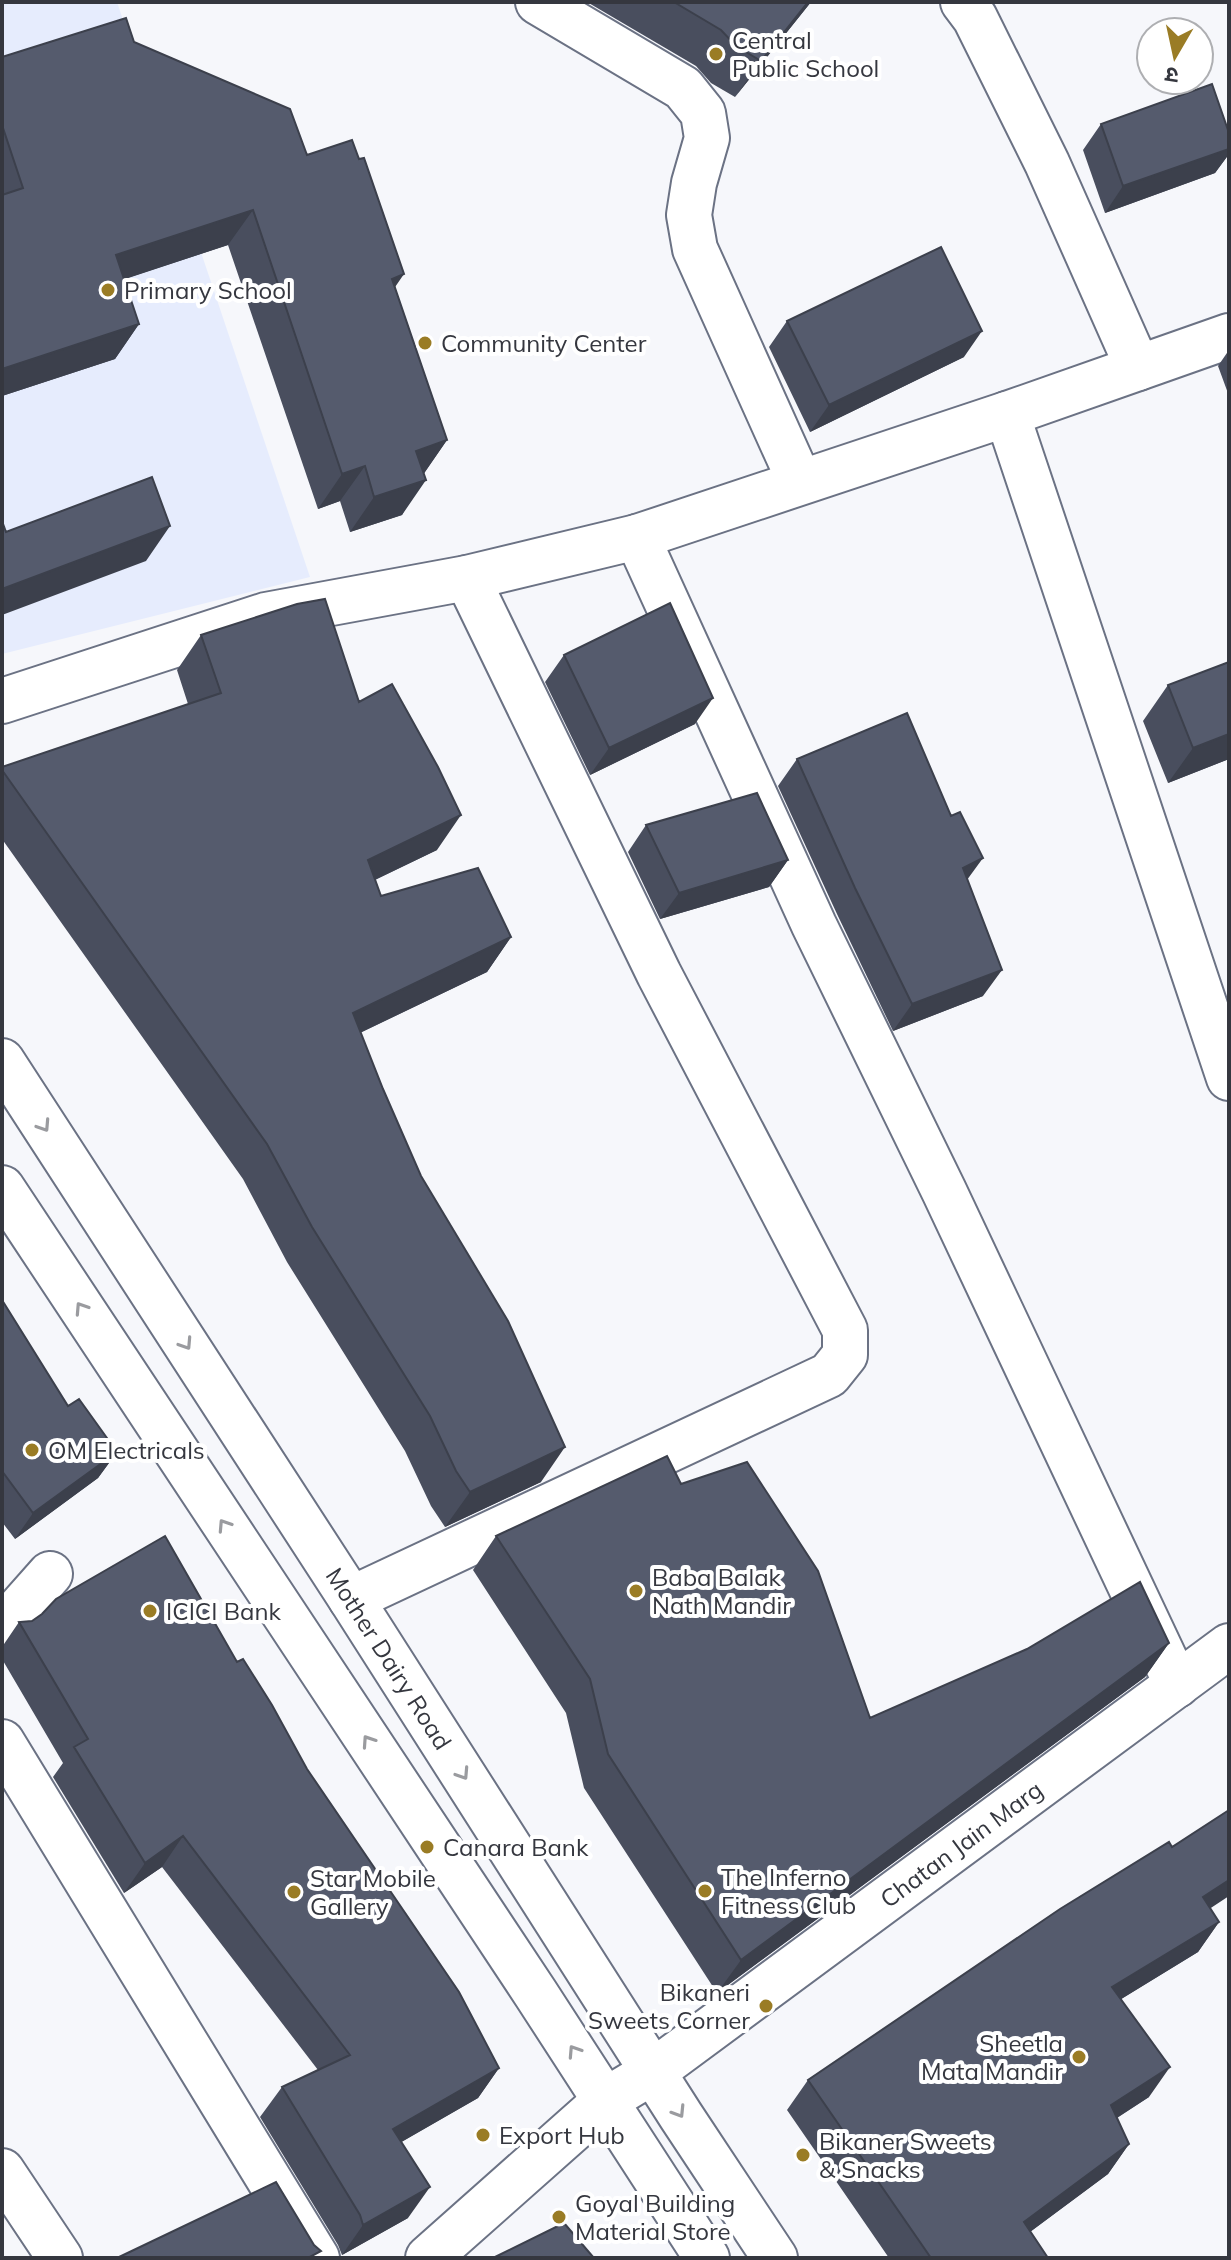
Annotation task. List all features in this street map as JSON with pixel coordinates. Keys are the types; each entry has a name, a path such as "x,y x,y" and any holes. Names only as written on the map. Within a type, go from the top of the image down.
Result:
{"street":[{"path":"538,2 683,88 703,113 707,138 694,183 689,215 695,249 800,482"},
{"path":"963,2 975,18 1047,163 1138,368"},
{"path":"2,701 266,615 467,578 637,537 1007,414 1229,336"},
{"path":"1007,414 1229,1078"},
{"path":"637,537 814,925 951,1205 1177,1685"},
{"path":"351,1599 829,1375 845,1355 845,1330 659,974 467,578"},
{"name":"Mother Dairy Road","path":"2,1061 775,2258"},
{"path":"2,1188 606,2100 707,2258"},
{"path":"2,1628 50,1574"},
{"name":"Chatan Jain Marg","path":"428,2258 606,2100 654,2071 1229,1646"},
{"path":"2,1742 317,2258"},
{"path":"2,2171 60,2258"}],"shaded area":[{"name":"Primary School","path":"2,2 117,2 310,577 2,654"}],"building":[{"path":"674,2 808,2 761,61 736,46 721,30"},
{"path":"126,18 134,42 290,109 307,155 352,140 359,159 364,158 404,274 392,279 447,440 416,451 426,480 374,497 365,466 342,474 253,210 116,255 139,324 2,369 2,195 23,188 2,125 2,57"},
{"path":"1215,93 1229,133 1229,149 1123,186 1101,124 1179,96 1215,96"},
{"path":"941,247 982,331 829,405 787,321"},
{"path":"152,477 170,526 2,589 2,521 6,532"},
{"path":"325,599 359,702 392,684 461,815 368,860 381,896 478,868 511,937 353,1013 421,1176 508,1321 565,1447 470,1492 456,1471 430,1416 312,1227 267,1144 2,770 2,767 221,693 201,635 297,604"},
{"path":"670,603 713,698 609,748 564,655"},
{"path":"1229,662 1229,734 1193,748 1168,685"},
{"path":"907,713 951,816 960,812 983,858 963,868 1002,970 912,1004 797,759"},
{"path":"757,793 788,860 679,893 646,825"},
{"path":"2,1300 68,1406 79,1399 117,1452 33,1513 2,1471"},
{"path":"667,1456 681,1484 747,1462 818,1571 870,1718 1027,1649 1140,1582 1169,1643 741,1960 608,1754 590,1679 496,1536"},
{"path":"165,1536 237,1662 243,1659 307,1769 459,1992 499,2068 393,2129 430,2187 363,2225 360,2215 282,2087 350,2055 183,1836 145,1863 74,1747 88,1739 19,1622 32,1621 56,1599"},
{"path":"1229,1810 1229,1880 1203,1897 1219,1922 1112,1987 1170,2067 1111,2105 1129,2144 1024,2222 1048,2258 931,2258 808,2080 1060,1909 1169,1842 1172,1847"},
{"path":"276,2182 314,2245 321,2251 308,2258 117,2258"},
{"path":"564,2223 594,2258 493,2258"}],"place":[{"name":"Central Public School","path":"716,54"},
{"name":"Primary School","path":"108,290"},
{"name":"Community Center","path":"425,343"},
{"name":"OM Electricals","path":"32,1450"},
{"name":"Baba Balak Nath Mandir","path":"636,1591"},
{"name":"ICICI Bank","path":"150,1611"},
{"name":"Canara Bank","path":"427,1847"},
{"name":"The Inferno Fitness Club","path":"705,1891"},
{"name":"Star Mobile Gallery","path":"294,1892"},
{"name":"Bikaneri Sweets Corner","path":"766,2006"},
{"name":"Sheetla Mata Mandir","path":"1079,2057"},
{"name":"Export Hub","path":"483,2135"},
{"name":"Bikaner Sweets & Snacks","path":"803,2155"},
{"name":"Goyal Building Material Store","path":"559,2217"}]}
